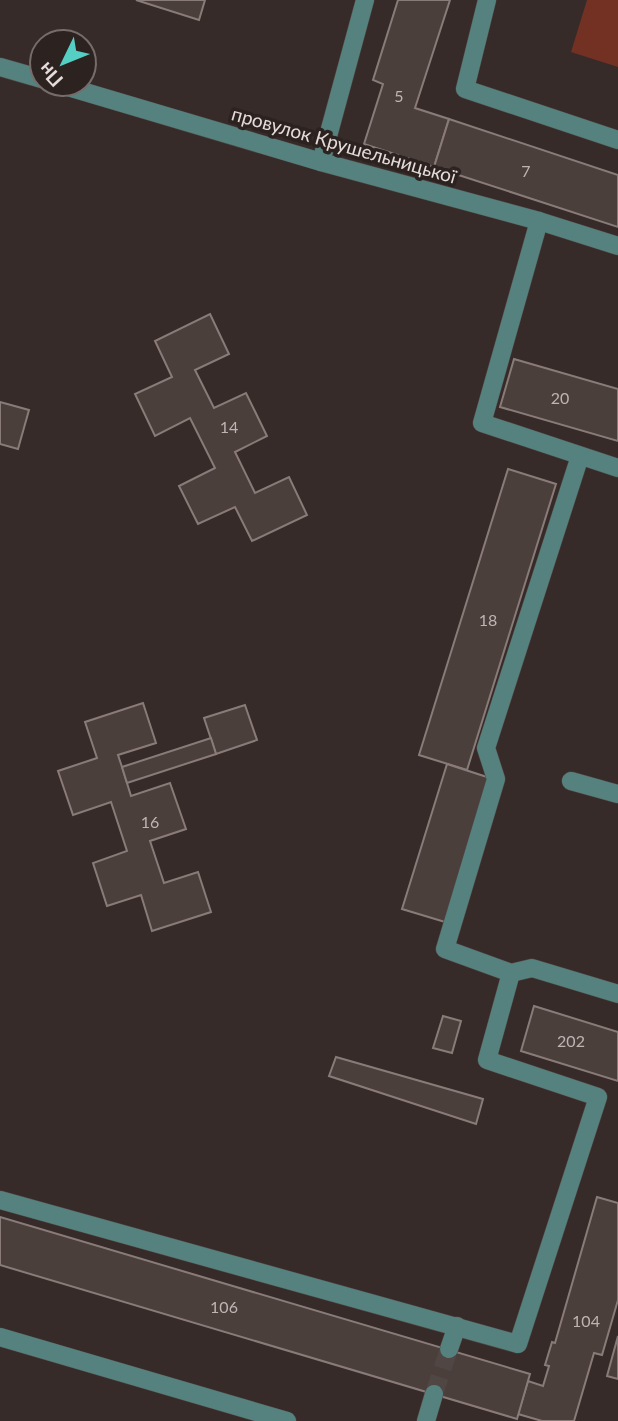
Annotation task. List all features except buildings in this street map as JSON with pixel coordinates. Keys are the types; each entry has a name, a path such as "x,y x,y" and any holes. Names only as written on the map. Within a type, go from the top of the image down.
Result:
{"street":[{"path":"321,162 365,0"},
{"path":"487,0 465,89 618,140"},
{"path":"0,67 28,75"},
{"name":"провулок Крушельницької","path":"98,96 321,162 539,221 618,246"},
{"path":"539,221 482,423 618,468"},
{"path":"580,456 486,748 496,779 445,949 511,973 532,968 618,994"},
{"path":"571,781 618,794"},
{"path":"0,1200 518,1344 598,1097 487,1060 511,973"},
{"path":"449,1349 457,1326"},
{"path":"0,1337 287,1421"},
{"path":"426,1421 434,1394"}],"shaded area":[{"path":"587,0 618,0 618,67 571,52"}],"tunnel":[{"path":"434,1394 449,1349"}]}
